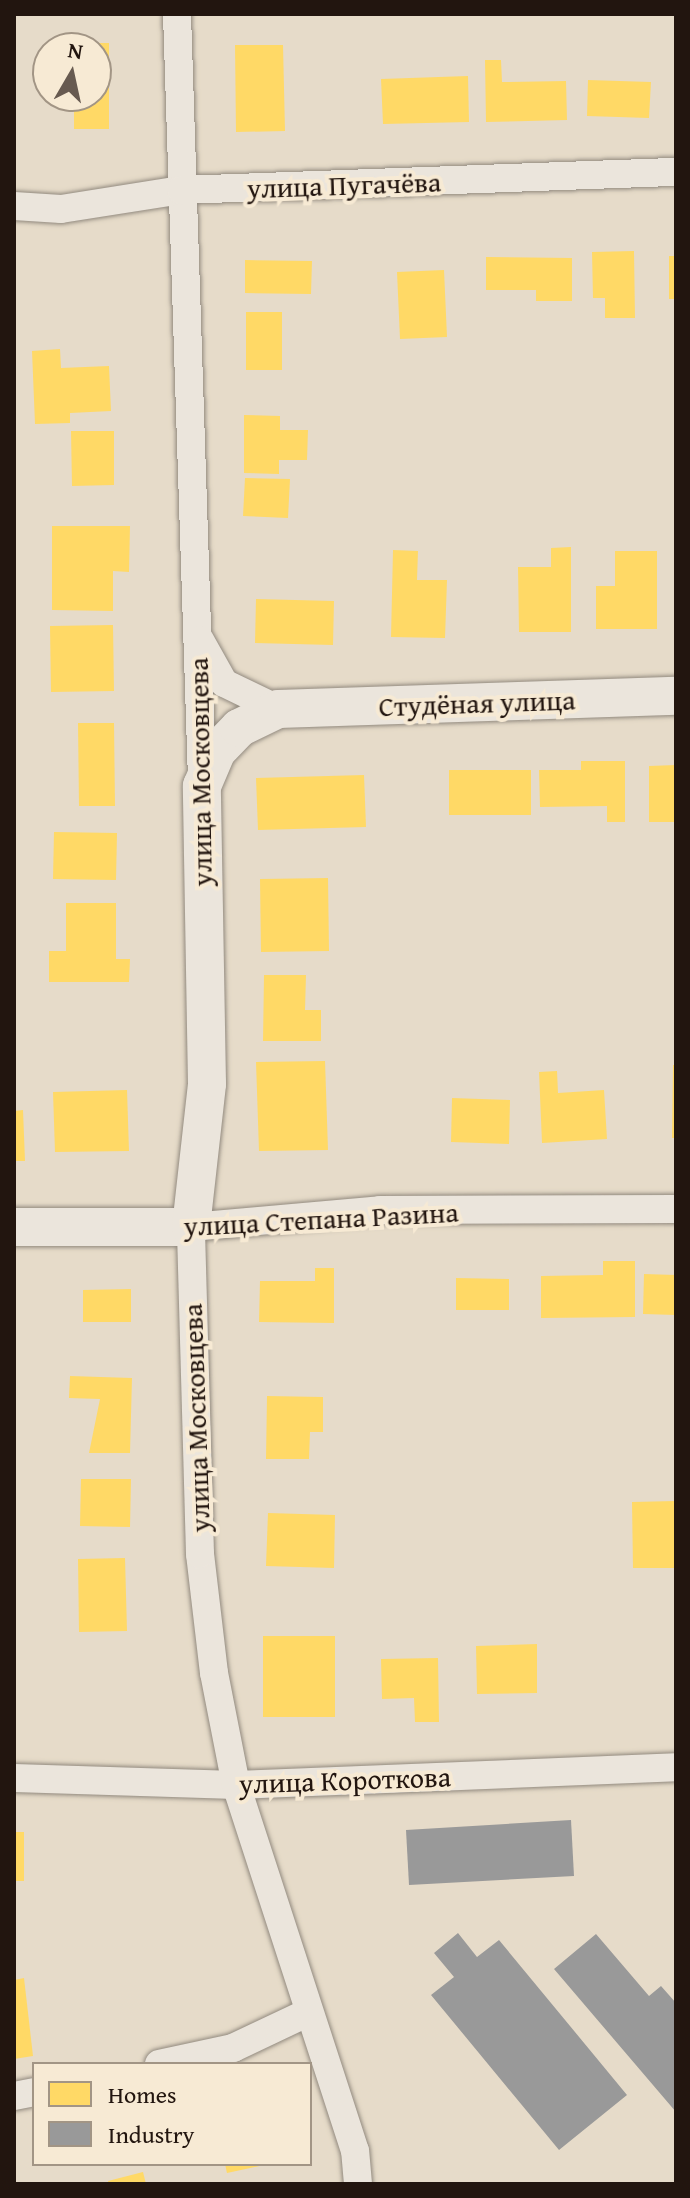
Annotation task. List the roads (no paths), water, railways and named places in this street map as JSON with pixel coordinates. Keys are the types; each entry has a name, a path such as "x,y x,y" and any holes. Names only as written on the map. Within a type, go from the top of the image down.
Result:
{"street":[{"name":"улица Московцева","path":"177,14 202,786 207,1084 191,1227 202,1581 236,1785 307,2013 355,2151 358,2184"},
{"name":"улица Пугачёва","path":"14,206 61,209 181,190 676,172"},
{"name":"улица Московцева","path":"197,632 224,683 278,709"},
{"name":"Студёная улица","path":"278,709 676,696"},
{"path":"202,786 217,751 239,728 278,709"},
{"name":"улица Степана Разина","path":"14,1227 191,1227 380,1210 676,1209"},
{"name":"улица Короткова","path":"14,1778 236,1785 676,1767"},
{"path":"168,2062 233,2048 307,2013"}]}
